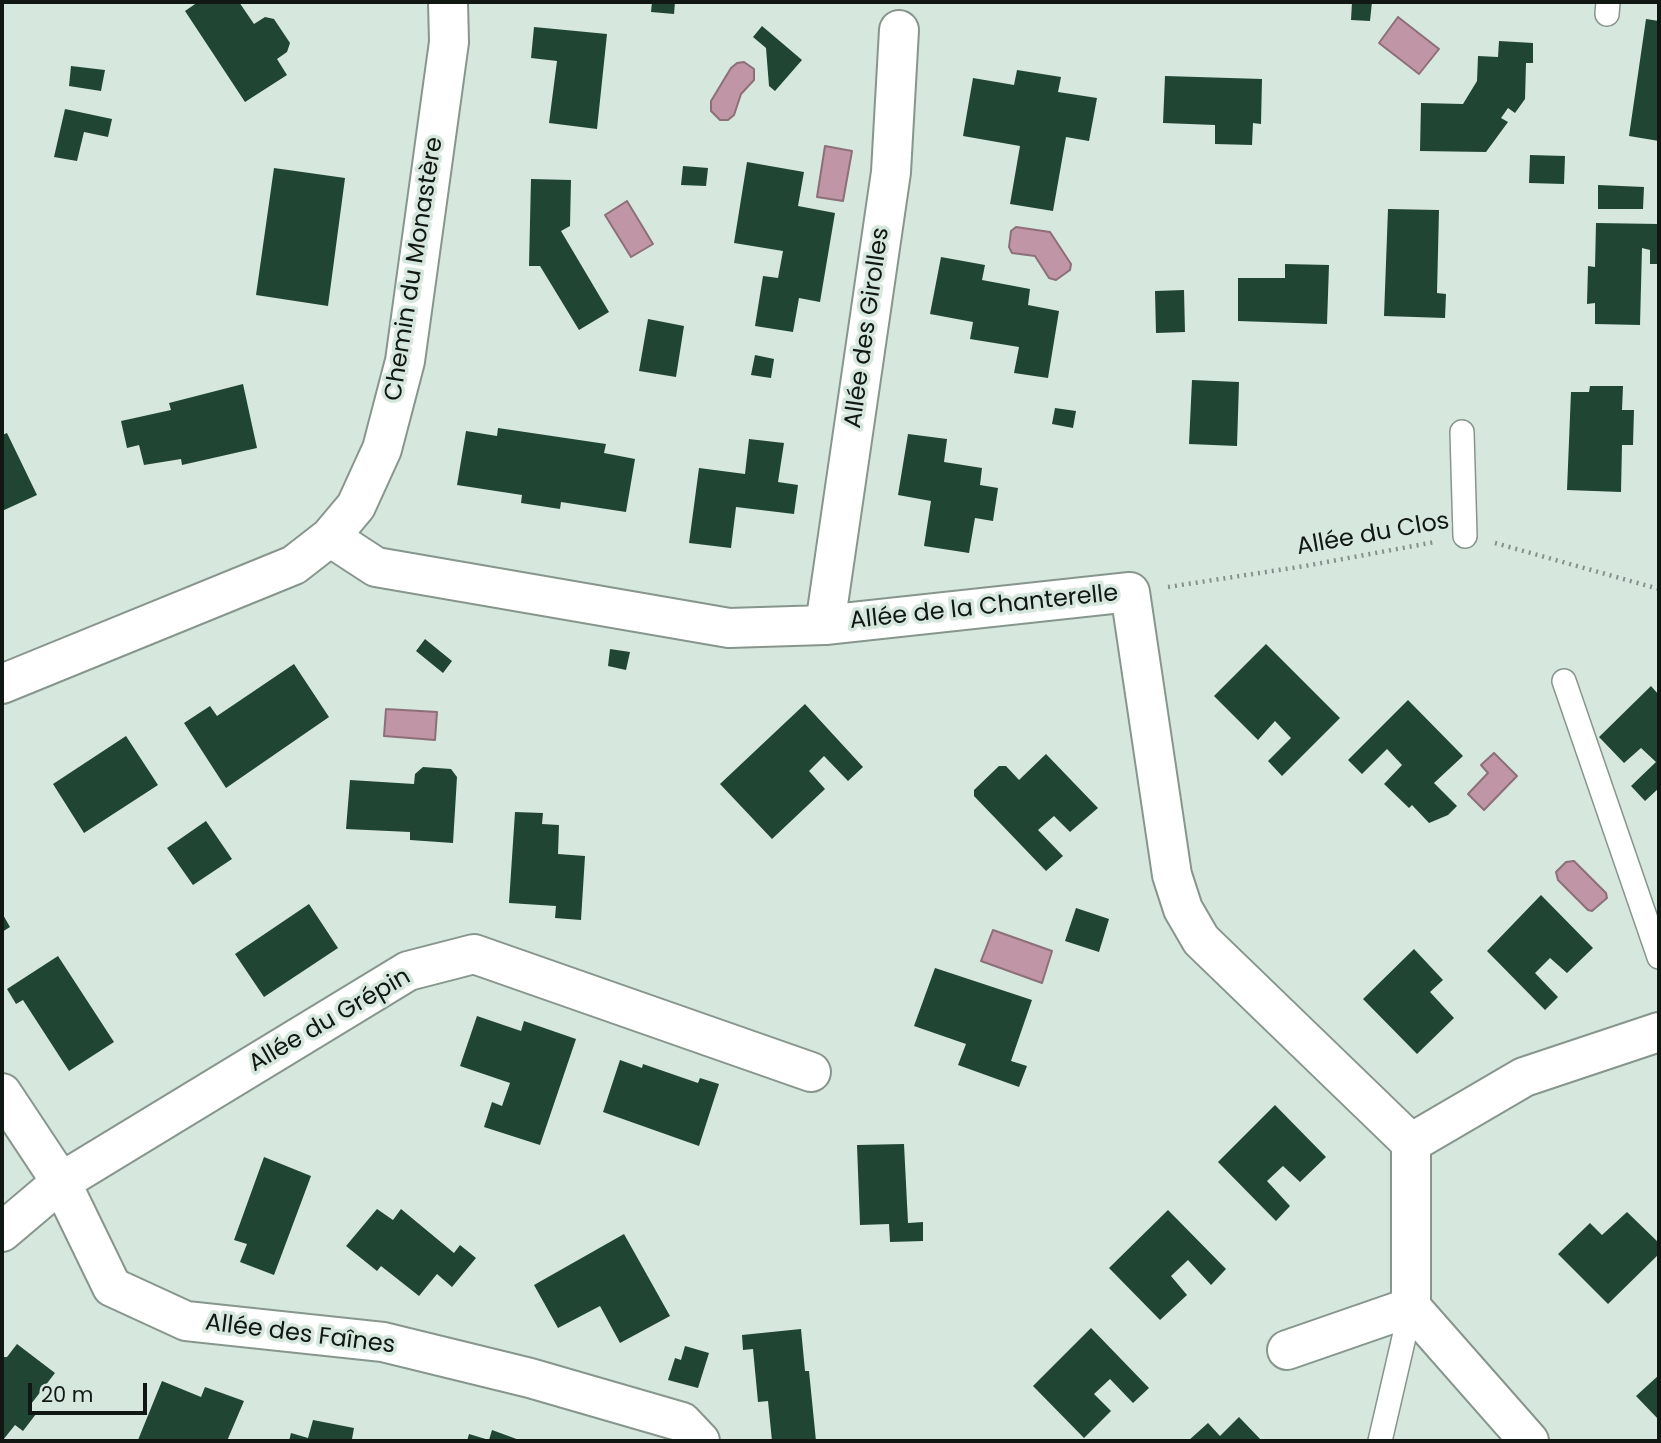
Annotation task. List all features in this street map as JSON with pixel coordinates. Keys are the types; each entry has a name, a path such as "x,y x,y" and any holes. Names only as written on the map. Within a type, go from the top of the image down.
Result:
{"street":[{"name":"Chemin du Monastère","path":"2,684 293,565 330,537 356,506 382,449 405,361 449,42 448,2"},
{"name":"Allée des Girolles","path":"825,625 891,172 899,30"},
{"name":"Allée de la Chanterelle","path":"330,537 376,567 729,628 825,625 1130,592 1172,875 1183,909 1201,940 1411,1143"},
{"name":"Allée du Grépin","path":"2,1232 61,1182 408,971 474,954 811,1072"},
{"path":"1529,1441 1411,1307 1411,1143 1524,1077 1659,1032"},
{"name":"Allée des Faînes","path":"2,1093 61,1182 112,1287 186,1321 383,1342 530,1378 682,1422 700,1441"},
{"path":"1287,1350 1411,1307"}],"lane":[{"path":"1462,432 1465,536"},
{"path":"1564,681 1659,957"},
{"path":"1380,1441 1411,1307"}],"path":[{"name":"Allée du Clos","path":"1130,592 1305,566 1465,536 1525,550 1659,589"}],"shaded area":[{"path":"1398,17 1439,49 1419,74 1379,43"},
{"path":"744,62 754,69 754,80 741,94 734,115 728,120 720,120 711,111 711,101 731,68"},
{"path":"825,146 852,151 843,201 817,197"},
{"path":"627,201 653,244 631,257 605,215"},
{"path":"1016,227 1050,232 1071,264 1070,270 1056,280 1049,278 1035,256 1012,253 1009,247 1011,231"},
{"path":"386,709 437,712 435,740 384,736"},
{"path":"1494,753 1517,776 1484,810 1468,794 1488,773 1481,765"},
{"path":"1574,861 1606,893 1607,898 1592,911 1558,880 1556,872 1566,862"},
{"path":"993,930 1052,951 1042,983 981,961"}],"building":[{"path":"198,2 239,2 254,24 265,17 274,19 290,43 287,52 277,59 287,75 245,102 185,11"},
{"path":"652,2 675,2 674,14 651,12"},
{"path":"1352,2 1372,2 1370,21 1351,20"},
{"path":"1646,19 1659,21 1659,141 1629,136"},
{"path":"762,26 802,60 775,91 769,86 766,48 753,37"},
{"path":"534,27 607,34 597,129 549,123 557,61 531,58"},
{"path":"1499,41 1533,43 1533,63 1526,63 1525,99 1515,113 1508,108 1501,118 1508,122 1486,152 1420,151 1421,103 1463,104 1477,81 1478,56 1498,57"},
{"path":"71,66 105,70 101,91 69,86"},
{"path":"1017,70 1061,77 1058,92 1097,98 1089,141 1066,137 1053,211 1010,204 1020,146 963,136 973,78 1014,85"},
{"path":"1165,76 1262,79 1261,124 1253,123 1252,145 1215,144 1215,125 1163,123"},
{"path":"65,109 112,119 108,137 84,132 77,161 54,157"},
{"path":"1530,155 1565,156 1564,184 1529,183"},
{"path":"747,162 804,172 798,206 835,213 820,302 799,298 793,332 755,326 763,276 778,278 783,251 734,243"},
{"path":"683,166 708,168 706,186 681,185"},
{"path":"274,168 345,178 328,306 256,295"},
{"path":"531,179 571,180 570,226 561,231 609,312 579,330 540,266 529,266"},
{"path":"1598,185 1644,187 1643,209 1598,209"},
{"path":"1388,209 1439,210 1437,293 1446,294 1445,318 1384,316"},
{"path":"1596,223 1659,224 1659,264 1650,264 1650,250 1642,248 1640,325 1595,324 1595,303 1587,304 1588,266 1595,267"},
{"path":"941,257 985,265 982,280 1030,289 1028,305 1059,311 1048,378 1014,373 1019,347 970,339 973,322 930,314"},
{"path":"1285,264 1329,265 1327,324 1238,321 1238,278 1285,278"},
{"path":"1184,290 1185,332 1156,333 1155,291"},
{"path":"648,319 684,326 676,377 639,371"},
{"path":"755,355 774,359 771,378 751,375"},
{"path":"1192,380 1239,382 1237,446 1189,444"},
{"path":"243,384 257,448 182,465 181,459 144,465 139,445 127,448 121,421 171,410 169,403"},
{"path":"1590,386 1623,386 1622,410 1634,410 1633,445 1622,445 1621,492 1567,490 1571,392 1589,392"},
{"path":"1055,408 1076,411 1073,428 1052,424"},
{"path":"498,428 606,444 604,453 635,459 626,512 561,502 560,509 521,503 522,495 457,485 466,431 497,436"},
{"path":"7,433 37,495 2,511 2,435"},
{"path":"908,434 947,439 944,462 982,468 980,485 998,488 993,521 975,518 969,553 924,546 931,501 898,495"},
{"path":"749,439 784,443 778,482 798,485 794,514 736,507 731,548 689,543 699,468 745,474"},
{"path":"425,639 452,661 443,673 416,651"},
{"path":"1266,644 1340,718 1282,776 1268,761 1291,738 1275,721 1258,740 1214,696"},
{"path":"610,649 630,652 626,670 608,666"},
{"path":"294,664 329,717 226,788 184,723 210,706 217,716"},
{"path":"1651,686 1659,695 1659,788 1645,801 1631,786 1656,762 1641,748 1624,763 1599,737"},
{"path":"1408,700 1463,756 1434,783 1457,806 1448,815 1429,823 1412,805 1409,808 1384,784 1402,765 1387,749 1362,774 1348,760"},
{"path":"805,704 863,767 848,781 824,756 809,771 825,789 772,839 720,784"},
{"path":"126,736 158,785 84,833 53,784"},
{"path":"1046,754 1098,808 1070,832 1054,816 1038,830 1063,856 1046,871 974,796 974,790 999,766 1006,766 1019,780"},
{"path":"423,767 451,769 457,777 453,843 410,840 410,832 346,829 350,780 414,784 415,774"},
{"path":"515,812 543,813 542,824 559,825 558,854 585,856 581,920 555,918 556,906 509,903"},
{"path":"206,821 232,859 193,885 167,848"},
{"path":"1541,895 1593,948 1567,973 1550,958 1535,973 1558,997 1545,1010 1487,951"},
{"path":"309,904 338,948 264,997 235,954"},
{"path":"1076,908 1109,919 1099,952 1065,941"},
{"path":"2,913 10,927 2,932"},
{"path":"1414,949 1443,980 1430,992 1454,1018 1417,1054 1363,999"},
{"path":"58,956 114,1042 69,1071 23,1000 16,1004 7,989"},
{"path":"935,968 1032,1000 1011,1061 1027,1066 1019,1087 958,1065 966,1044 914,1026"},
{"path":"477,1016 521,1031 524,1021 576,1039 540,1145 484,1127 492,1102 502,1106 510,1083 460,1066"},
{"path":"620,1060 642,1068 643,1064 698,1083 700,1078 719,1084 699,1146 603,1112"},
{"path":"1275,1105 1326,1157 1300,1182 1283,1166 1267,1181 1290,1206 1276,1221 1218,1162"},
{"path":"904,1144 908,1223 923,1222 923,1241 890,1242 889,1224 860,1225 857,1145"},
{"path":"264,1157 311,1176 274,1275 240,1262 247,1244 234,1240"},
{"path":"377,1209 393,1220 401,1209 454,1253 460,1245 476,1258 452,1287 437,1274 419,1296 381,1266 377,1271 346,1246"},
{"path":"1168,1210 1226,1269 1211,1285 1188,1260 1171,1276 1187,1295 1160,1320 1109,1268"},
{"path":"1627,1212 1659,1243 1659,1254 1608,1304 1558,1254 1590,1223 1602,1235"},
{"path":"624,1234 670,1316 620,1343 600,1306 558,1328 534,1285"},
{"path":"1091,1328 1149,1388 1133,1403 1110,1379 1094,1394 1111,1411 1084,1438 1033,1386"},
{"path":"801,1329 805,1371 809,1371 816,1441 772,1441 768,1401 758,1402 753,1349 743,1350 742,1335"},
{"path":"17,1344 55,1373 28,1408 36,1414 23,1431 15,1425 3,1440 2,1357 7,1357"},
{"path":"685,1346 709,1353 698,1388 668,1380 675,1358 681,1360"},
{"path":"1659,1375 1659,1420 1636,1396"},
{"path":"162,1381 201,1397 205,1387 244,1401 227,1441 138,1440"},
{"path":"1239,1417 1262,1441 1188,1441 1208,1423 1220,1436"},
{"path":"313,1420 354,1428 352,1439 358,1441 289,1441 291,1433 308,1438"},
{"path":"492,1430 522,1441 467,1441 469,1434 489,1440"}]}
